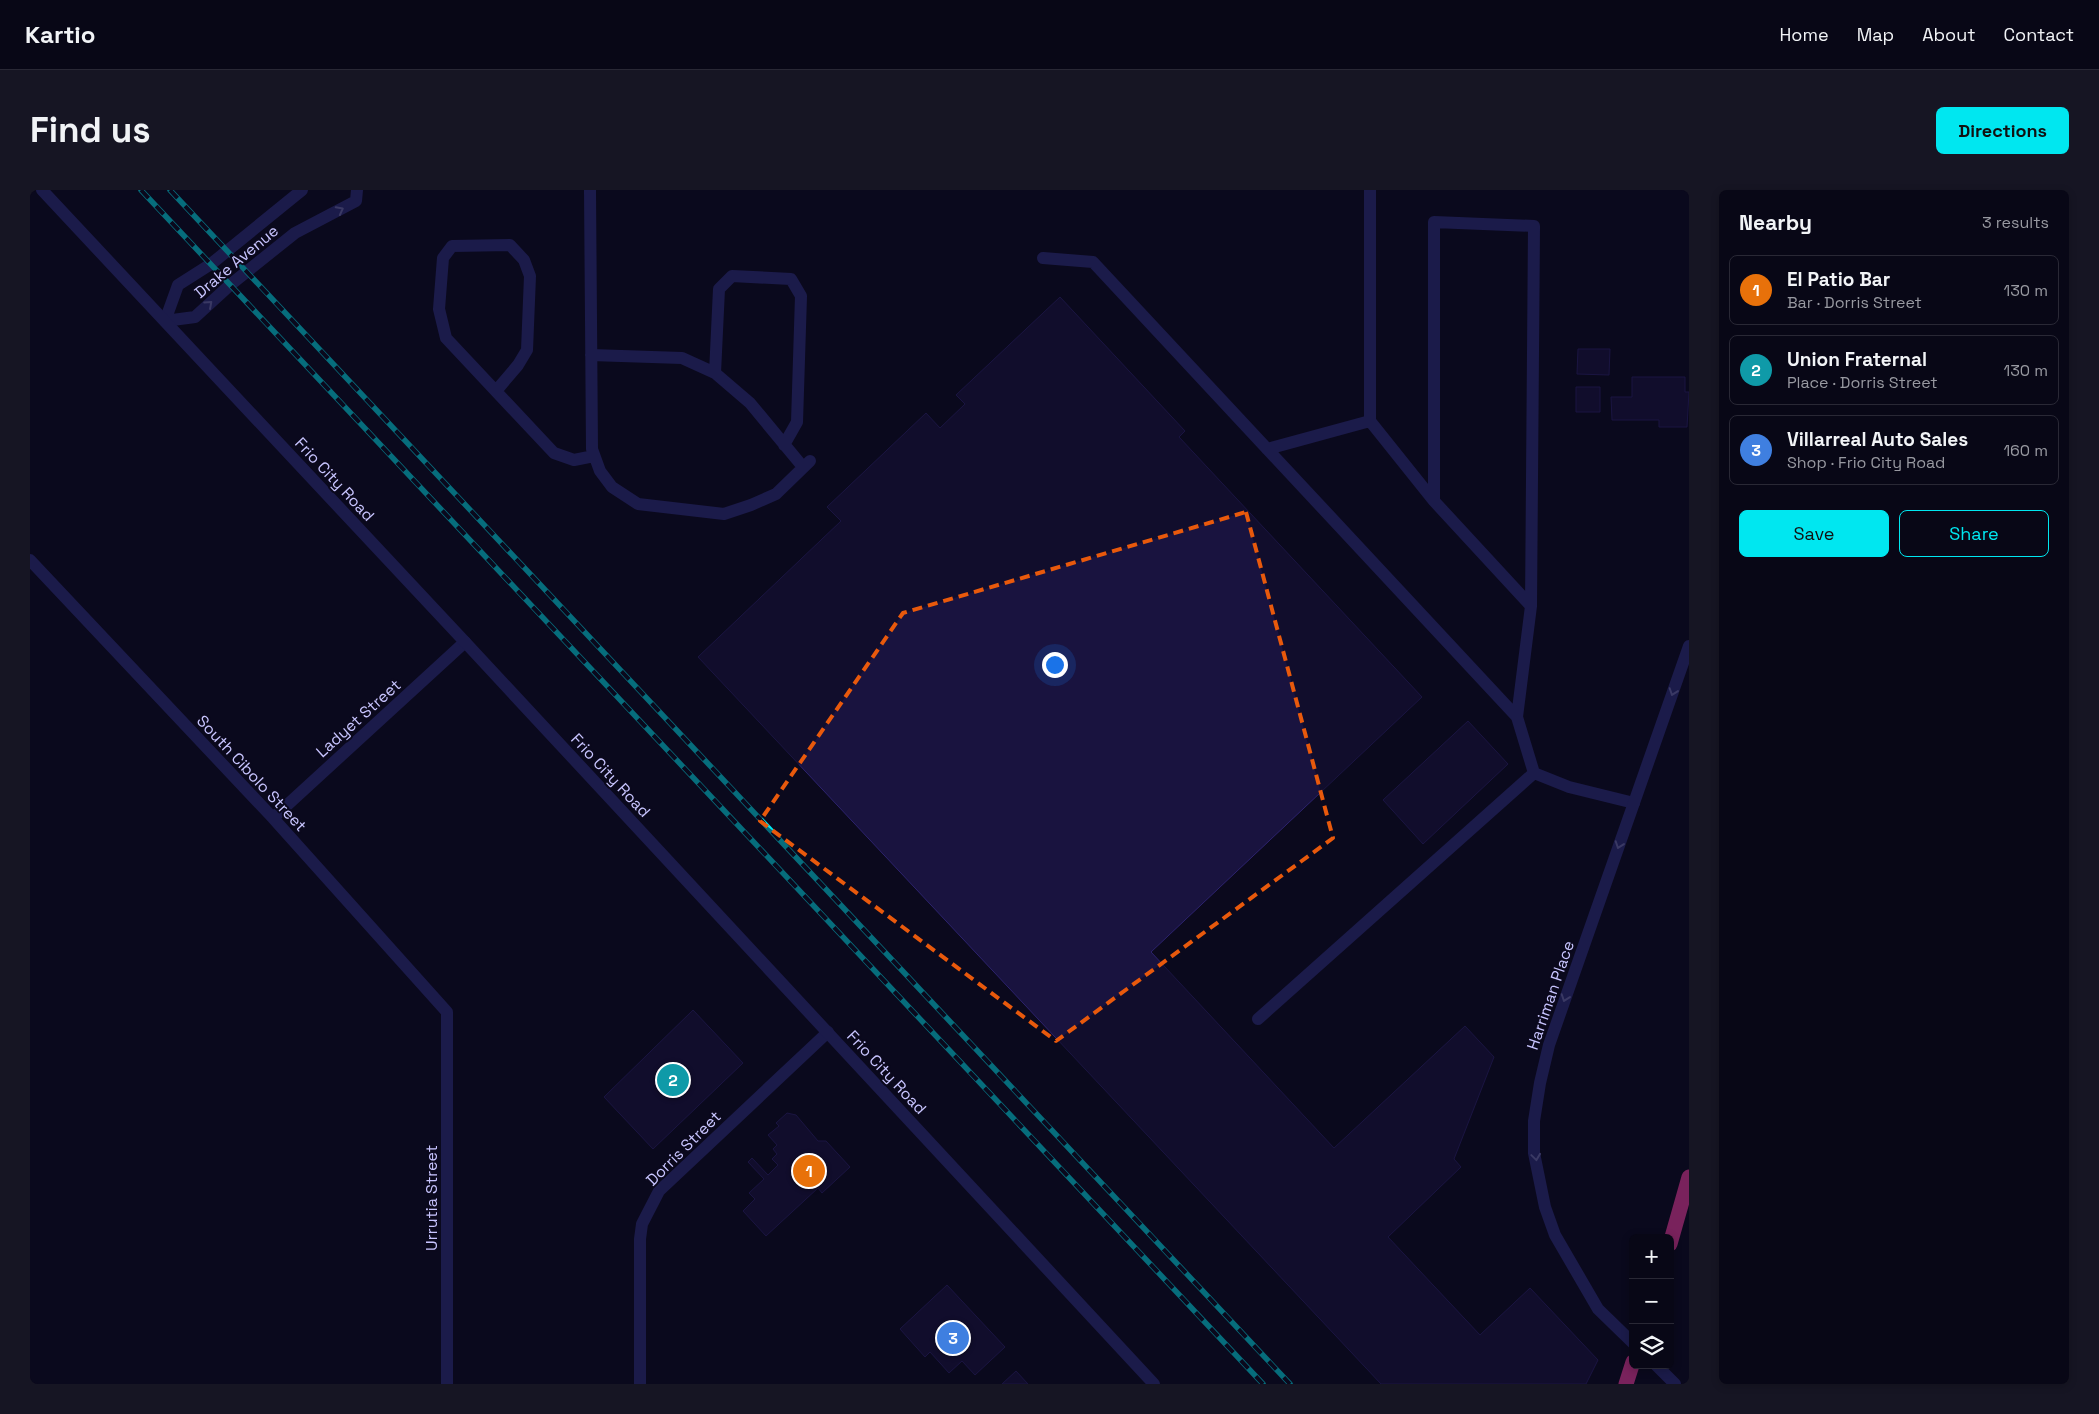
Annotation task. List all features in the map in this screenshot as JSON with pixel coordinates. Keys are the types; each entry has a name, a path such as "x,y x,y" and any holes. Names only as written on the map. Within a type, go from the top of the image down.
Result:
{"highway":[{"path":"1673,1234 1689,1177"},
{"path":"1626,1384 1631,1369"}],"street":[{"name":"Frio City Road","path":"42,190 1154,1384"},
{"name":"Drake Avenue","path":"302,190 211,264 178,285 165,321 195,316 236,280 295,233 356,201 357,190"},
{"path":"590,190 591,355 592,449 600,472 612,487 638,504 724,514 751,506 776,494 807,464 784,444 750,403 715,373 682,358 591,355"},
{"path":"1370,190 1370,421 1434,501 1531,606"},
{"path":"1434,501 1434,222 1534,226 1531,606 1517,717 1534,773"},
{"path":"496,391 518,365 527,350 530,276 524,260 510,245 452,246 443,258 439,309 446,338 554,453 574,460 594,456"},
{"path":"1043,258 1093,262 1517,717"},
{"path":"715,373 719,289 732,276 790,279 801,296 798,412 797,422 784,444"},
{"path":"1268,449 1370,421"},
{"name":"South Cibolo Street","path":"30,560 273,818 447,1012"},
{"name":"Ladyet Street","path":"273,818 465,642"},
{"name":"Harriman Place","path":"1629,1339 1598,1309 1555,1235 1545,1207 1534,1153 1534,1121 1549,1045 1689,646"},
{"path":"1534,773 1569,787 1634,803"},
{"path":"1258,1019 1534,773"},
{"name":"Urrutia Street","path":"447,1012 447,1384"},
{"name":"Dorris Street","path":"640,1384 640,1239 642,1224 659,1191 828,1032"},
{"path":"1660,1369 1675,1384"}],"highlighted area":[{"path":"1246,512 1333,838 1056,1041 760,821 903,613"}],"building":[{"path":"1060,297 1185,431 1179,437 1422,697 1151,952 1334,1148 1465,1026 1494,1057 1454,1159 1461,1167 1388,1237 1480,1335 1530,1288 1598,1360 1586,1384 1381,1384 698,657 841,521 827,507 926,413 940,428 965,404 956,395"},
{"path":"1578,349 1610,349 1609,375 1577,374"},
{"path":"1632,377 1685,377 1685,392 1689,392 1687,427 1659,427 1659,420 1612,420 1611,397 1632,397"},
{"path":"1576,387 1600,387 1600,412 1576,412"},
{"path":"1468,721 1508,764 1423,844 1383,800"},
{"path":"693,1010 743,1063 653,1149 604,1097"},
{"path":"787,1113 796,1115 818,1141 826,1141 850,1167 822,1193 818,1188 766,1236 743,1211 755,1199 749,1193 764,1179 748,1162 752,1158 768,1175 778,1165 772,1159 777,1154 773,1149 777,1145 768,1135 779,1126 776,1123"},
{"path":"947,1285 1005,1347 975,1375 962,1361 949,1373 930,1352 925,1357 900,1329"},
{"path":"1016,1371 1028,1384 1002,1384"}],"railway":[{"path":"141,190 1263,1384"},
{"path":"170,190 1290,1384"}],"place":[{"name":"Union Fraternal","path":"673,1080"},
{"name":"El Patio Bar","path":"809,1171"},
{"name":"Villarreal Auto Sales","path":"953,1338"}]}
